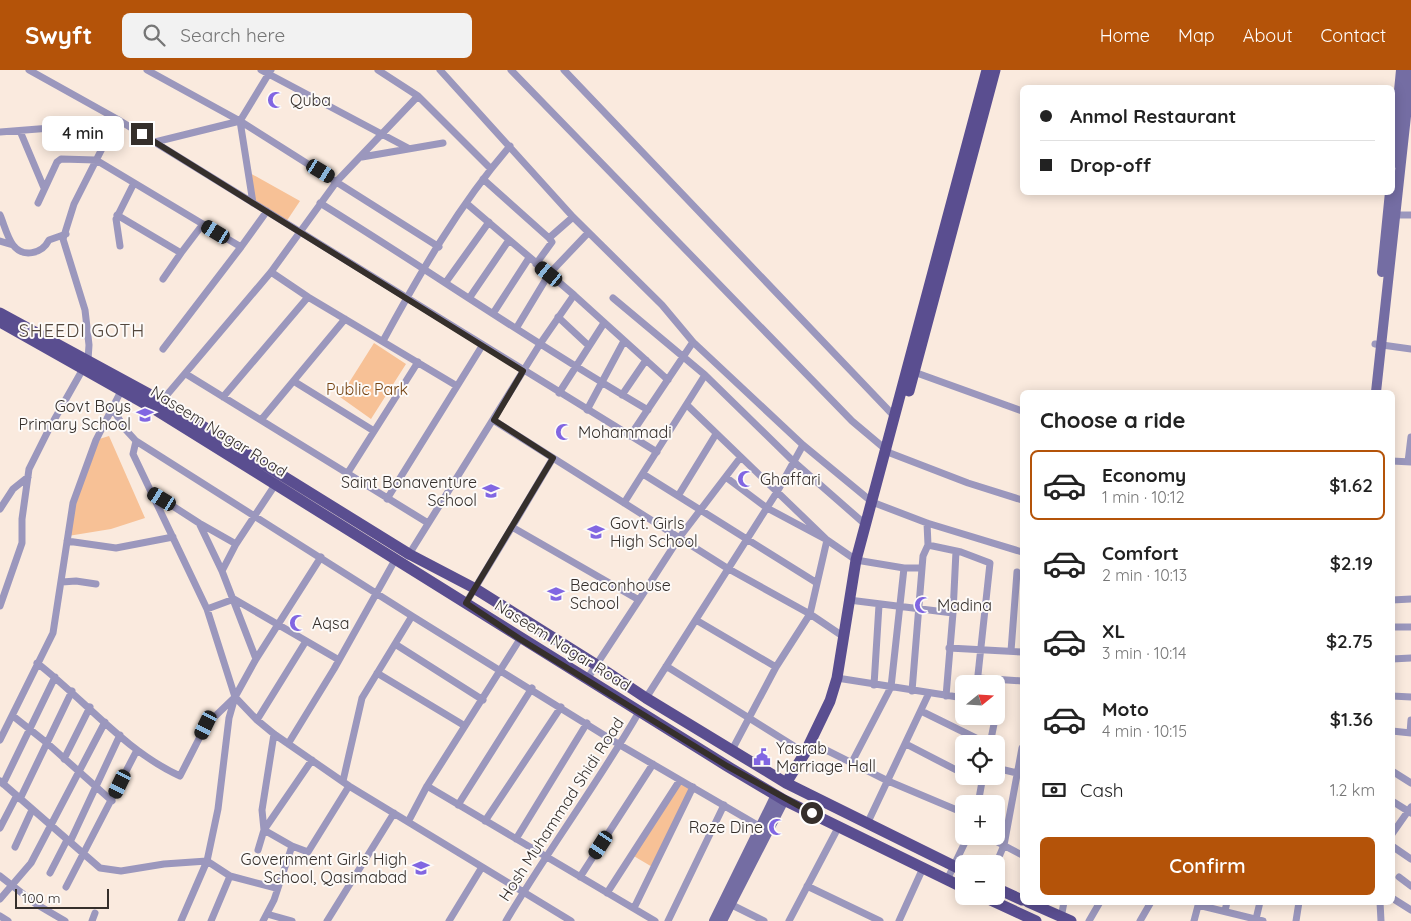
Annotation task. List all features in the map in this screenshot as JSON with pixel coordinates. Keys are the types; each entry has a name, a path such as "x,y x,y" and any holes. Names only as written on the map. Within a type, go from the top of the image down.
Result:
{"main road":[{"path":"888,451 894,416 987,70"},
{"path":"786,783 805,753 830,701 837,678 856,560 872,502 914,372 995,70"},
{"name":"Naseem Nagar Road","path":"0,313 409,554 474,588 646,698 786,783 868,822 955,867"},
{"name":"Naseem Nagar Road","path":"0,322 86,365 122,391 159,406 275,485 466,603 520,639 780,797 955,884"},
{"path":"639,712 646,698"},
{"path":"874,844 882,830"},
{"path":"1005,892 1020,899"},
{"path":"997,905 1018,918 1036,921"},
{"path":"1034,905 1064,920"}],"street":[{"path":"28,70 155,142 482,346 657,452"},
{"path":"147,70 240,122 337,181 439,247"},
{"path":"261,70 270,72 408,148"},
{"path":"378,70 418,96 491,169"},
{"path":"440,70 573,217 662,305 693,342 803,445 872,502 927,523 1020,551"},
{"path":"511,70 852,421 888,451 968,483 1020,499"},
{"path":"564,70 894,416"},
{"path":"1395,133 1401,70"},
{"path":"1389,239 1395,215 1411,70"},
{"path":"253,203 240,122 270,72"},
{"path":"159,406 271,272 337,181 383,135 418,96"},
{"path":"0,132 116,121"},
{"path":"0,606 22,543 29,469 49,429 86,365 89,345 85,310 63,239 74,204 116,121"},
{"path":"155,142 240,122"},
{"path":"20,131 44,188"},
{"path":"362,157 443,143"},
{"path":"383,342 424,268 466,203 510,146"},
{"path":"38,203 57,162 61,159 96,160 241,247"},
{"path":"483,179 552,242 536,264"},
{"path":"120,246 116,222 117,215 134,183"},
{"path":"1370,390 1378,344 1389,239 1390,195"},
{"path":"320,203 494,312 601,383 648,410"},
{"path":"466,203 574,295 668,380"},
{"path":"163,349 267,211"},
{"path":"0,215 13,245"},
{"path":"117,215 181,252"},
{"path":"1395,215 1411,215"},
{"path":"549,238 573,217"},
{"path":"446,282 489,222"},
{"path":"162,279 203,224"},
{"path":"516,327 549,274 588,233"},
{"path":"0,241 31,254 42,248 56,236 66,234"},
{"path":"470,298 509,240"},
{"path":"494,312 529,258"},
{"path":"271,272 308,297 457,386"},
{"path":"288,744 339,660 377,592 399,562 409,554 540,344 574,295"},
{"path":"223,397 308,297"},
{"path":"613,298 705,376 793,461 866,525"},
{"path":"558,318 589,346"},
{"path":"261,420 295,382 345,319"},
{"path":"559,393 604,323"},
{"path":"587,410 624,341"},
{"path":"630,436 693,342"},
{"path":"1378,344 1411,349"},
{"path":"1376,390 1378,344"},
{"path":"387,499 482,346"},
{"path":"622,395 646,360"},
{"path":"347,474 418,362"},
{"path":"914,372 1020,410"},
{"path":"186,374 428,523"},
{"path":"624,503 705,376"},
{"path":"295,382 374,431"},
{"path":"0,740 53,633 73,503 96,440 122,391"},
{"path":"687,405 827,540"},
{"path":"113,409 125,429 136,441 620,745 759,826"},
{"path":"494,420 679,538 810,614 844,636"},
{"path":"678,496 716,434"},
{"path":"1395,461 1410,462 1411,437"},
{"path":"136,441 133,454 207,609 235,698 274,734 346,784 566,920"},
{"path":"646,698 777,492 803,445"},
{"path":"466,603 553,458"},
{"path":"587,679 679,538 727,478 740,458"},
{"path":"643,474 817,583"},
{"path":"0,509 13,489 28,477"},
{"path":"727,478 767,508 827,540 856,560 904,568 922,568"},
{"path":"222,571 236,544 275,485"},
{"path":"150,492 236,544"},
{"path":"199,523 234,599 256,658"},
{"path":"912,690 923,556 928,545 927,523"},
{"path":"512,527 639,600"},
{"path":"67,541 116,548 173,537"},
{"path":"732,750 776,667 810,614 827,540"},
{"path":"928,545 956,551 990,563 979,675"},
{"path":"946,696 956,551"},
{"path":"181,921 207,861 218,809 229,718 235,698 256,658 321,557"},
{"path":"852,762 891,687 904,568"},
{"path":"1011,651 1017,572"},
{"path":"62,582 76,581 96,584"},
{"path":"207,609 234,599"},
{"path":"234,599 339,660"},
{"path":"1395,600 1411,599"},
{"path":"849,600 953,613"},
{"path":"874,685 879,605"},
{"path":"264,830 292,846 308,852 346,784 362,698 412,616"},
{"path":"696,620 776,667"},
{"path":"1395,627 1411,627"},
{"path":"408,822 428,786 520,639"},
{"path":"257,720 306,642"},
{"path":"395,644 483,700"},
{"path":"950,648 1020,652"},
{"path":"1395,659 1411,658"},
{"path":"37,663 90,707 137,750 180,776 206,725 235,698"},
{"path":"666,666 805,753"},
{"path":"377,673 465,726"},
{"path":"55,677 1,783 84,852 100,868 121,871 164,864 207,861 230,876 276,888"},
{"path":"837,678 955,697"},
{"path":"1005,681 1020,681"},
{"path":"458,805 532,688"},
{"path":"0,828 18,798 72,692"},
{"path":"868,822 929,693"},
{"path":"1395,696 1411,697"},
{"path":"64,759 90,707"},
{"path":"485,820 561,707"},
{"path":"921,711 970,735"},
{"name":"Hosh Muhammad Shidi Road","path":"506,921 545,857 620,745 639,712"},
{"path":"13,716 47,743 112,801"},
{"path":"1395,731 1410,733 1411,720"},
{"path":"0,899 31,863 105,722"},
{"path":"516,839 586,723"},
{"path":"264,830 262,810 274,734"},
{"path":"50,873 69,841 120,735"},
{"path":"810,742 888,781 955,809"},
{"path":"906,744 955,769"},
{"path":"66,887 137,750"},
{"path":"1005,839 1020,759"},
{"path":"258,850 264,830 312,760"},
{"path":"580,877 653,764"},
{"path":"1005,770 1017,773"},
{"path":"1395,773 1411,783"},
{"path":"607,893 680,780"},
{"path":"428,786 655,921"},
{"path":"634,908 693,787"},
{"path":"722,921 727,903 759,826 780,797"},
{"path":"714,921 727,903 780,797"},
{"path":"1395,802 1410,810 1395,830"},
{"path":"668,921 724,805"},
{"path":"15,848 32,810"},
{"path":"327,921 394,814"},
{"path":"789,921 839,826"},
{"path":"1000,855 1004,845 1020,854"},
{"path":"263,921 292,846"},
{"path":"1395,848 1411,859"},
{"path":"449,921 482,867"},
{"path":"899,921 923,868"},
{"path":"947,880 955,873"},
{"path":"0,876 36,904 65,921"},
{"path":"211,921 230,876"},
{"path":"1399,877 1411,886"},
{"path":"807,886 880,921"},
{"path":"1395,900 1411,910"},
{"path":"727,903 764,921"},
{"path":"1064,905 1064,920"},
{"path":"1089,921 1098,905"},
{"path":"1140,921 1150,905"},
{"path":"1194,921 1199,905"},
{"path":"1203,905 1259,920 1260,905"},
{"path":"1225,911 1227,905"},
{"path":"1296,921 1299,905"},
{"path":"1380,905 1381,921"},
{"path":"92,921 95,913"},
{"path":"267,914 292,921"},
{"path":"0,916 8,921"}],"green space":[{"path":"248,172 300,201 286,222 253,203"},
{"name":"Public Park","path":"374,343 406,364 371,419 340,397"},
{"path":"109,436 145,518 111,529 68,536 73,503 96,440"},
{"path":"680,780 693,787 654,868 632,855"}],"place":[{"name":"Quba","path":"276,100"},
{"name":"Govt Boys Primary School","path":"145,415"},
{"name":"Mohammadi","path":"564,432"},
{"name":"Ghaffari","path":"746,479"},
{"name":"Saint Bonaventure School","path":"491,491"},
{"name":"Govt. Girls High School","path":"596,532"},
{"name":"Beaconhouse School","path":"556,594"},
{"name":"Madina","path":"923,605"},
{"name":"Aqsa","path":"298,623"},
{"name":"Yasrab Marriage Hall","path":"762,757"},
{"name":"Roze Dine","path":"777,827"},
{"name":"Government Girls High School, Qasimabad","path":"421,868"}],"district":[{"name":"SHEEDI GOTH","path":"82,330"}],"route":[{"path":"142,134 523,371 494,420 553,458 466,603 520,639 727,766 784,800 812,813"}]}
